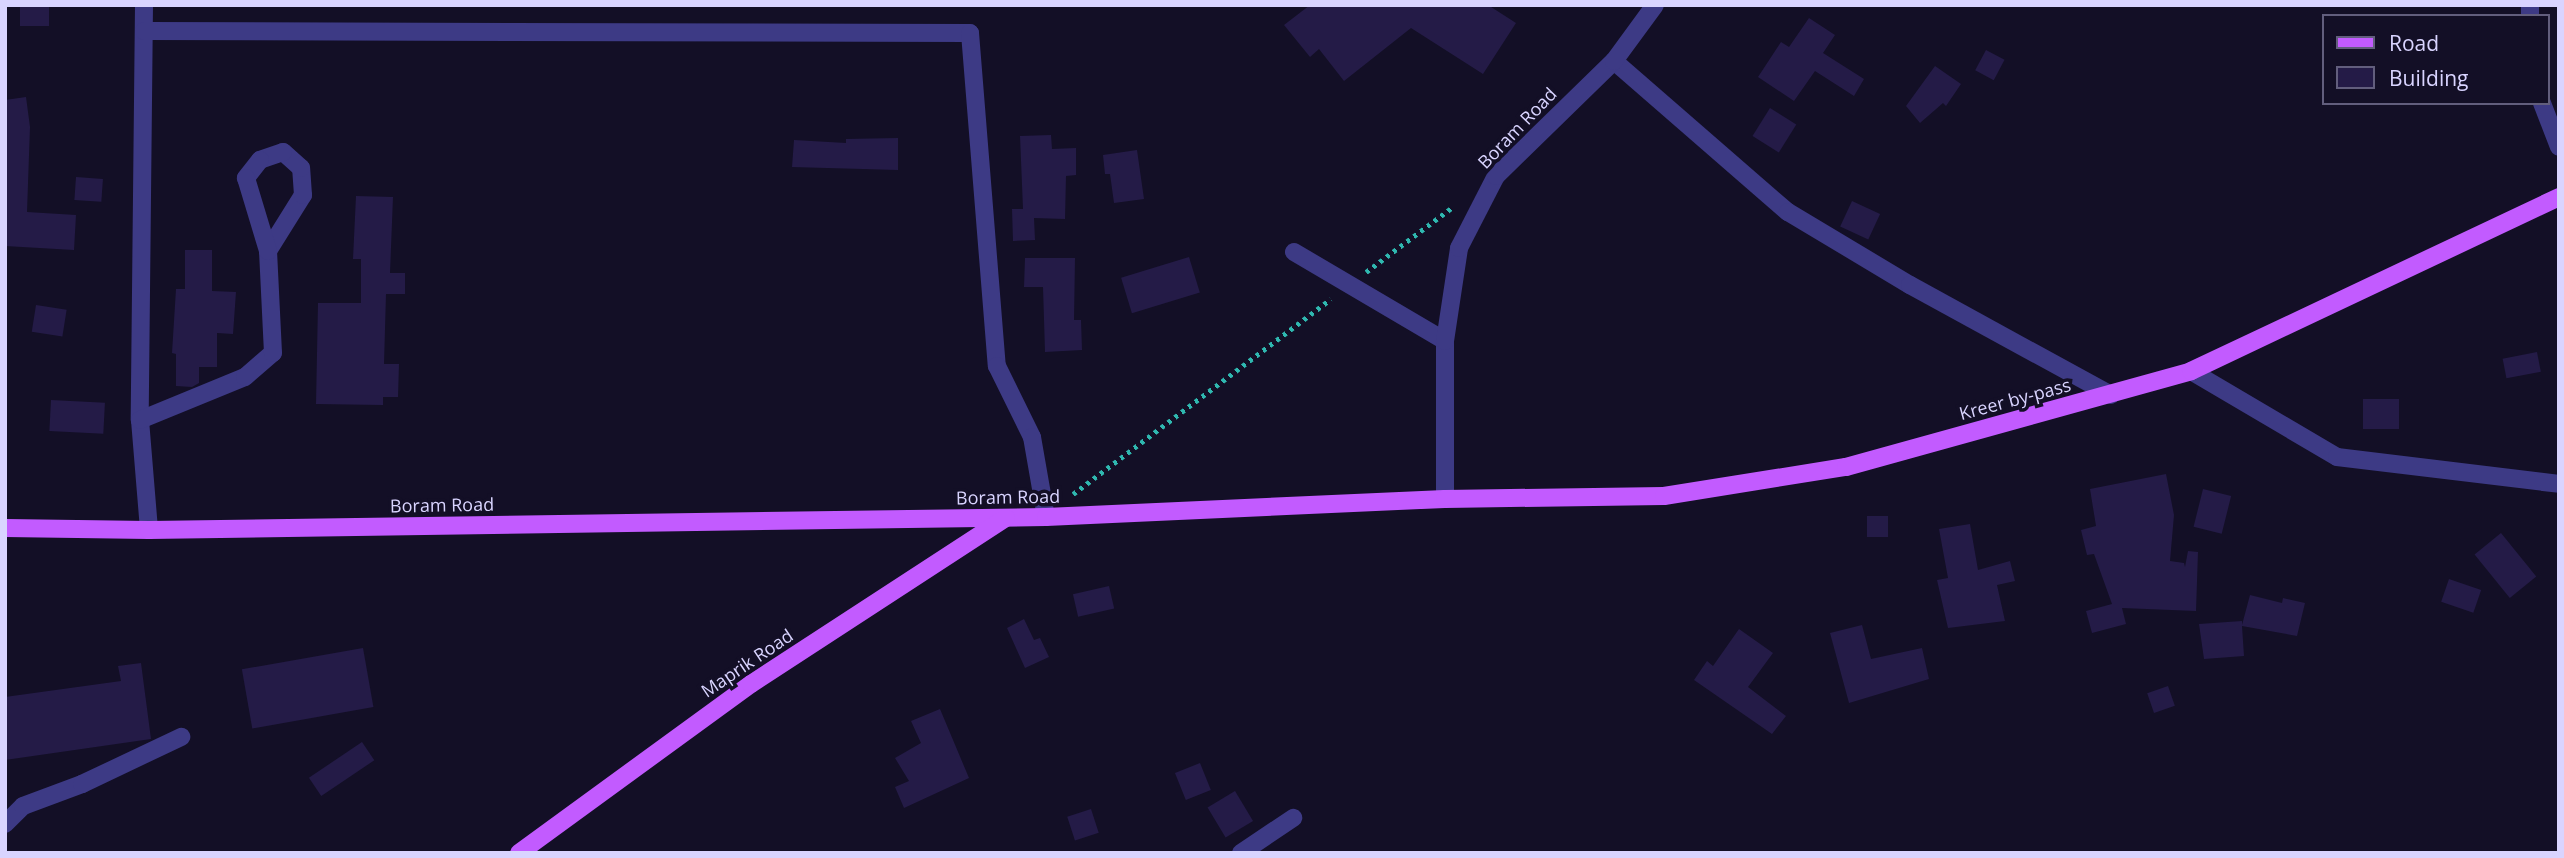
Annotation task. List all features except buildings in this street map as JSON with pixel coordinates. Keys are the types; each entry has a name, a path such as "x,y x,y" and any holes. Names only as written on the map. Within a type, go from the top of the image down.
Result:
{"main road":[{"name":"Kreer by-pass","path":"1445,499 1664,496 1846,467 2191,371 2559,197"},
{"name":"Boram Road","path":"5,528 149,530 1006,518 1445,499"},
{"name":"Maprik Road","path":"519,853 751,684 1006,518"}],"street":[{"path":"144,5 140,420 149,530"},
{"name":"Boram Road","path":"1445,499 1445,341 1459,248 1496,176 1614,61 1655,5"},
{"path":"144,32 970,33 997,366 1032,437 1046,517"},
{"path":"1614,61 1788,212 1910,285 2111,395"},
{"path":"2543,105 2559,147"},
{"path":"140,420 245,377 273,353 268,251 246,178 260,160 283,152 301,168 303,195 268,251"},
{"path":"1294,252 1445,341"},
{"path":"2191,371 2337,457 2559,484"},
{"path":"5,824 23,806 82,784 181,737"},
{"path":"1241,853 1293,818"}],"path":[{"path":"1364,274 1463,200"},
{"path":"1046,517 1112,462 1342,290"}]}
